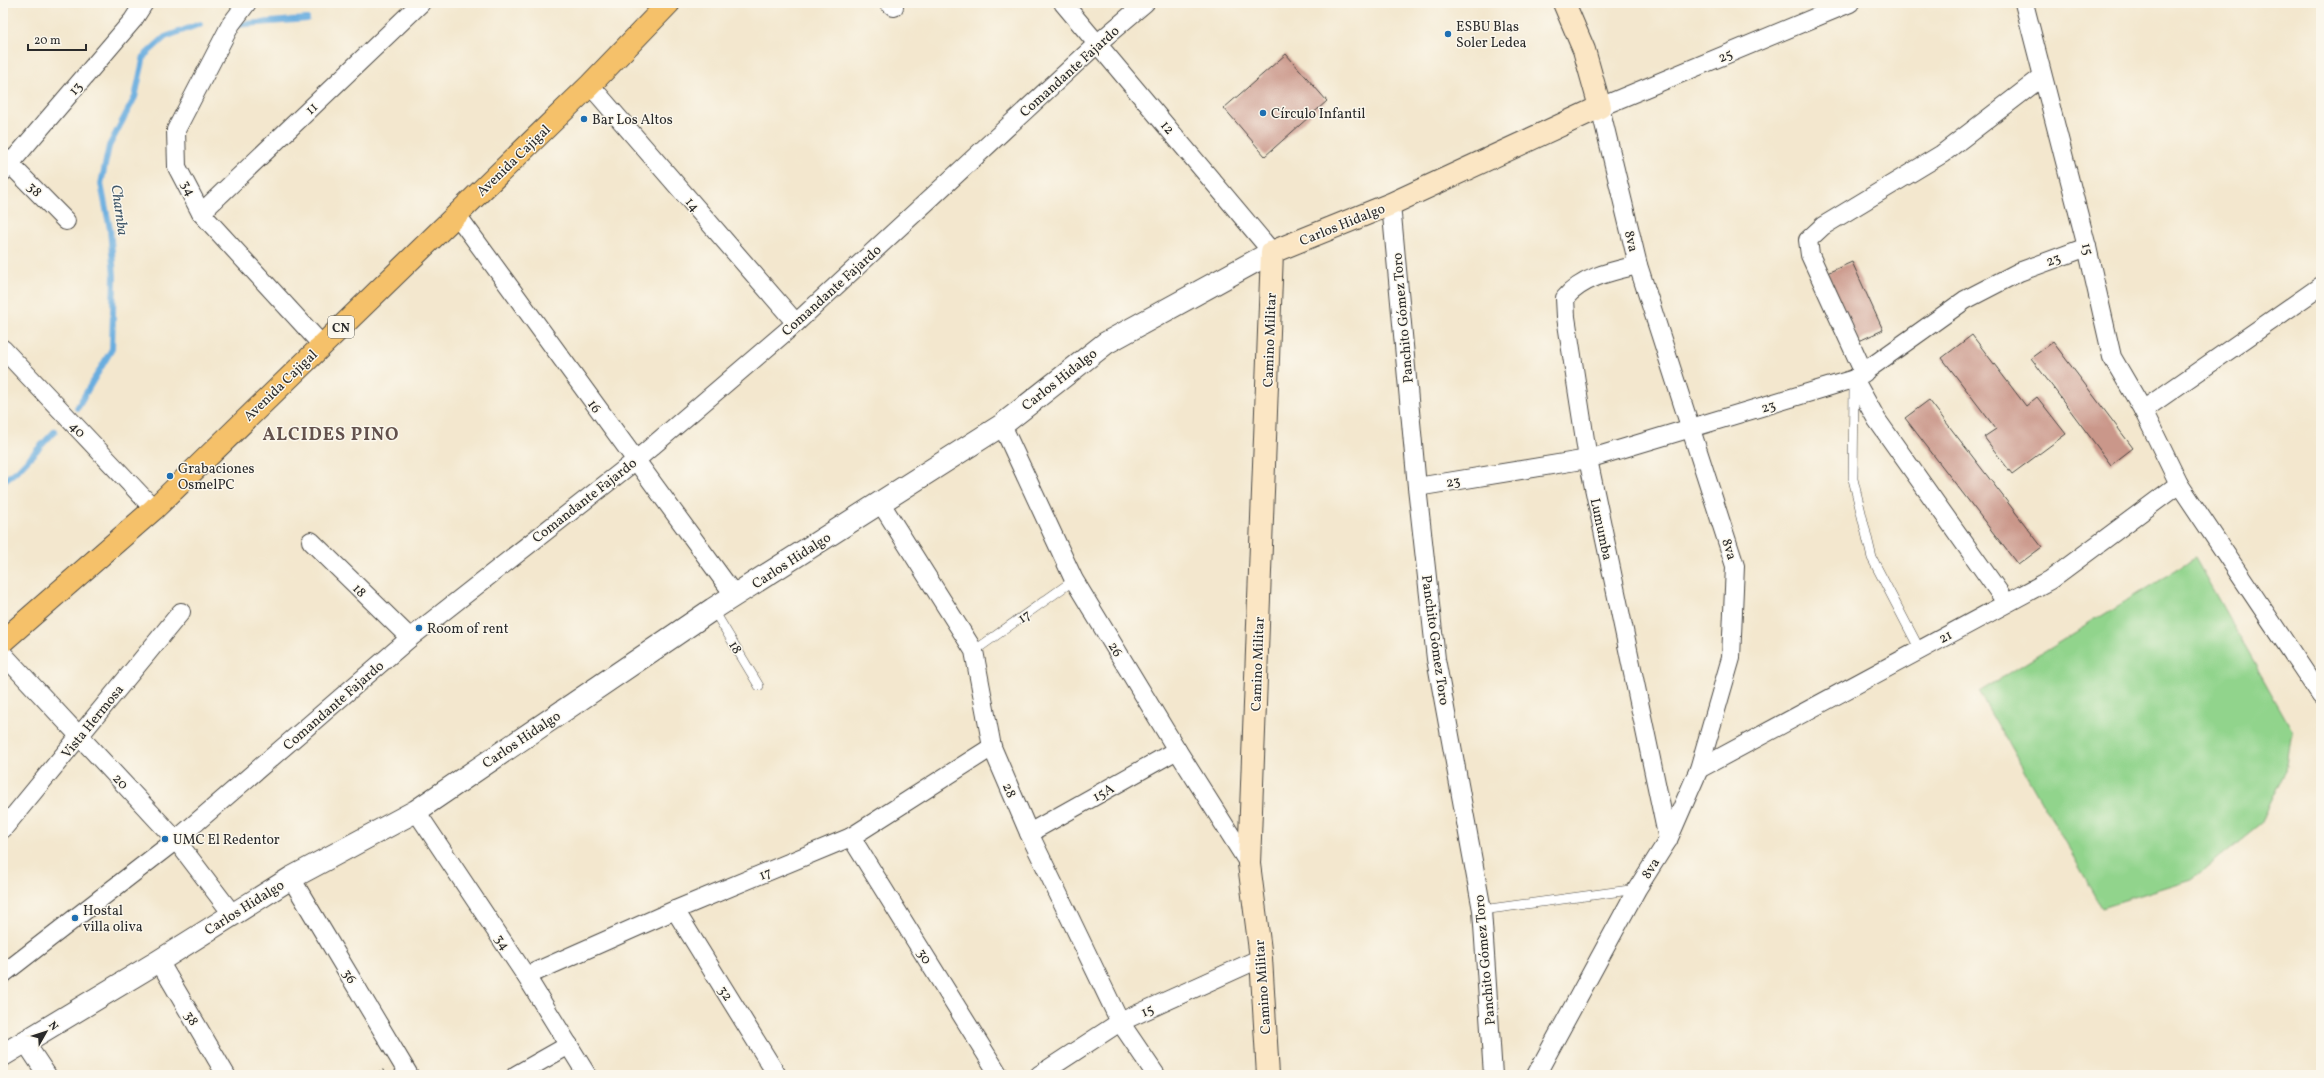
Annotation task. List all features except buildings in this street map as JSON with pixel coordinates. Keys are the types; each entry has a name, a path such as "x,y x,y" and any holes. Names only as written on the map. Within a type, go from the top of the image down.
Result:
{"main road":[{"name":"Avenida Cajigal","path":"3,641 154,509 590,85 669,3"},
{"name":"8va","path":"1564,3 1584,50 1600,107"},
{"name":"Carlos Hidalgo","path":"1272,252 1392,204 1600,107"},
{"name":"Camino Militar","path":"1268,1075 1261,958 1250,864 1272,252"}],"street":[{"name":"13","path":"6,164 133,20 144,3"},
{"name":"34","path":"247,3 231,24 176,130 177,166 201,213 322,344"},
{"name":"11","path":"201,213 422,3"},
{"name":"12","path":"1063,3 1272,252"},
{"name":"Comandante Fajardo","path":"3,974 176,840 410,638 635,461 796,323 1098,43 1145,3"},
{"name":"25","path":"1600,107 1850,3"},
{"name":"15","path":"2024,3 2087,247 2112,357 2143,410 2178,484 2321,696"},
{"path":"2006,602 1877,420 1810,256 1808,240 1824,226 1942,154 2042,77"},
{"name":"14","path":"590,85 796,323"},
{"name":"8va","path":"1536,1075 1637,888 1668,840 1699,769 1731,658 1735,566 1692,428 1638,264 1600,107"},
{"name":"38","path":"6,164 66,221"},
{"name":"Panchito Gómez Toro","path":"1392,204 1417,487 1436,659 1482,910 1493,1075"},
{"name":"16","path":"457,215 635,461 735,596"},
{"name":"23","path":"1417,487 1588,459 1859,376 1965,300 2019,272 2087,247"},
{"name":"Carlos Hidalgo","path":"3,1055 159,961 291,878 416,811 714,609 1002,425 1106,343 1272,252"},
{"name":"Lumumba","path":"1638,264 1608,272 1572,289 1565,298 1566,316 1588,459 1668,840"},
{"path":"2143,410 2321,286"},
{"name":"40","path":"3,349 154,509"},
{"name":"26","path":"1002,425 1074,580 1177,750 1250,864"},
{"name":"21","path":"1699,769 2006,602 2050,580 2178,484"},
{"name":"28","path":"880,502 974,651 992,747 1029,833 1120,1022 1156,1075"},
{"name":"18","path":"311,541 410,638"},
{"name":"Vista Hermosa","path":"3,829 181,612"},
{"name":"20","path":"3,654 176,840 233,915"},
{"name":"17","path":"526,976 675,910 851,837 992,747"},
{"name":"15A","path":"1029,833 1177,750"},
{"name":"34","path":"416,811 526,976 587,1075"},
{"name":"30","path":"851,837 999,1075"},
{"name":"36","path":"291,878 409,1075"},
{"name":"32","path":"675,910 777,1075"},
{"name":"15","path":"1039,1075 1120,1022 1261,958"},
{"name":"38","path":"159,961 226,1075"},
{"path":"25,1042 47,1075"},
{"path":"516,1075 569,1045"}],"lane":[{"path":"1859,376 1853,479 1872,558 1920,650"},
{"name":"17","path":"974,651 1074,580"},
{"name":"18","path":"714,609 759,686"},
{"path":"1482,910 1637,888"}],"green space":[{"path":"2195,558 2292,730 2286,771 2261,823 2192,879 2102,907 1979,692"}],"waterway":[{"name":"Charnba","path":"235,25 307,19"},
{"name":"Charnba","path":"77,408 112,349 114,276 110,229 101,184 109,146 135,97 144,56 165,37 200,24"},
{"name":"Charnba","path":"3,481 17,471 55,431"}],"place":[{"name":"ESBU Blas Soler Ledea","path":"1448,34"},
{"name":"Círculo Infantil","path":"1263,113"},
{"name":"Bar Los Altos","path":"584,119"},
{"name":"Grabaciones OsmelPC","path":"170,476"},
{"name":"Room of rent","path":"419,628"},
{"name":"UMC El Redentor","path":"165,839"},
{"name":"Hostal villa oliva","path":"75,918"}],"district":[{"name":"ALCIDES PINO","path":"331,434"}]}
